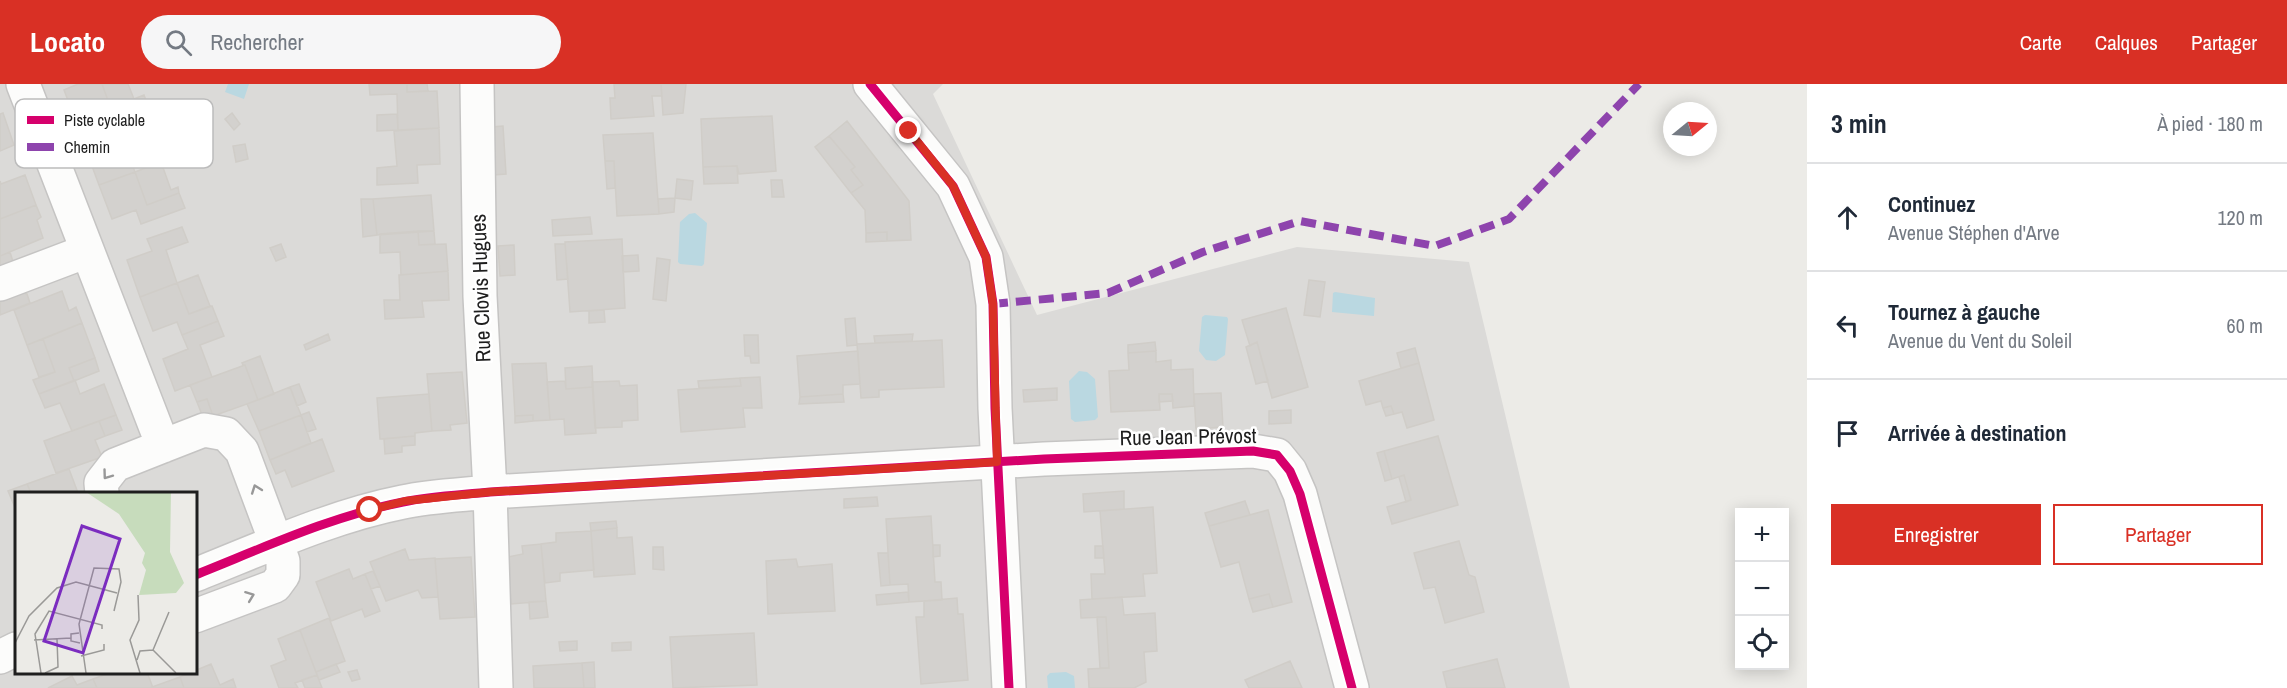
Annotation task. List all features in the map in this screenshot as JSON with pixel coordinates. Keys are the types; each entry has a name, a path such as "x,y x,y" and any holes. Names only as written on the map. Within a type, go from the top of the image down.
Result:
{"street":[{"path":"22,84 28,99"},
{"name":"Rue Clovis Hugues","path":"477,84 480,296 490,492 496,688"},
{"path":"870,84 953,186 986,257 993,304 997,462 1009,688"},
{"path":"55,168 163,446"},
{"path":"0,284 87,251"},
{"path":"102,492 101,483 115,465 204,430 226,434 242,451 283,561 283,575 275,586 196,616"},
{"name":"Rue Jean Prévost","path":"997,462 1253,451 1277,455 1290,471 1300,494 1352,688"},
{"path":"196,575 276,543 370,510 405,501 490,492 997,462"},
{"path":"0,657 15,650"}],"shaded area":[{"path":"0,84 943,84 933,94 1037,315 1297,247 1469,262 1570,688 0,688"}],"water":[{"path":"228,84 249,84 244,99 225,92"},
{"path":"695,213 707,223 702,266 678,262 680,222 689,214"},
{"path":"1333,293 1375,298 1374,316 1332,312"},
{"path":"1205,315 1228,319 1225,355 1216,361 1206,360 1199,351 1202,317"},
{"path":"1079,371 1087,372 1095,379 1098,417 1095,420 1075,422 1071,419 1069,381"},
{"path":"1066,672 1074,676 1075,688 1048,688 1047,676 1050,673"}],"building":[{"path":"78,84 102,84 107,99 67,99 64,90"},
{"path":"102,84 128,84 134,99 107,99"},
{"path":"369,84 407,84 407,92 437,91 439,128 398,130 397,94 370,95"},
{"path":"407,84 427,84 428,91 407,92"},
{"path":"614,84 661,84 662,96 652,96 654,116 611,119 610,98 615,98"},
{"path":"661,84 686,84 683,113 663,115"},
{"path":"144,95 146,99 134,99"},
{"path":"3,113 14,145 0,151 0,114"},
{"path":"232,113 240,124 234,130 225,119"},
{"path":"397,114 398,130 377,131 377,115"},
{"path":"772,116 776,171 739,174 737,166 703,167 701,119"},
{"path":"847,121 909,201 911,240 887,241 887,232 866,233 865,210 851,193 863,185 851,170 855,167 829,136"},
{"path":"503,126 506,174 493,175 491,127"},
{"path":"439,128 440,164 417,165 418,183 377,185 377,168 397,166 394,131"},
{"path":"653,133 659,214 617,216 614,161 605,161 603,135"},
{"path":"829,136 855,167 851,170 863,185 851,193 815,147"},
{"path":"245,144 248,159 236,162 233,146"},
{"path":"605,161 614,161 615,188 607,189"},
{"path":"737,166 738,183 704,184 703,167"},
{"path":"93,168 133,168 135,172 99,185"},
{"path":"145,168 163,168 171,190 178,187 179,193 147,205 135,172"},
{"path":"135,172 147,205 179,193 185,208 141,224 136,210 112,219 99,185"},
{"path":"25,175 36,205 0,219 0,181 1,184"},
{"path":"677,179 693,181 691,200 675,198"},
{"path":"771,180 782,180 784,197 772,197"},
{"path":"431,195 434,231 377,235 373,199"},
{"path":"675,198 674,212 659,214 658,199"},
{"path":"361,199 373,199 377,235 363,237"},
{"path":"36,205 41,217 37,220 43,238 0,256 0,219"},
{"path":"590,217 592,234 553,236 552,220"},
{"path":"182,227 188,242 166,250 177,283 140,297 127,260 152,251 147,239"},
{"path":"418,231 434,231 435,244 419,245"},
{"path":"418,231 419,245 446,244 448,271 401,275 400,252 380,253 380,234"},
{"path":"887,232 887,241 866,242 866,233"},
{"path":"622,239 625,308 570,312 565,242"},
{"path":"281,244 286,257 276,261 270,248"},
{"path":"555,244 565,244 568,279 557,280"},
{"path":"514,245 515,275 500,276 498,246"},
{"path":"10,252 14,265 0,270 0,256"},
{"path":"638,255 639,271 623,272 622,256"},
{"path":"657,258 670,260 666,301 653,299"},
{"path":"448,271 449,300 422,301 424,317 385,319 384,300 400,300 399,275"},
{"path":"198,275 210,306 189,314 177,283"},
{"path":"1309,280 1325,282 1320,317 1304,315"},
{"path":"177,283 189,314 212,306 218,321 182,335 177,322 153,331 140,297"},
{"path":"62,291 69,311 76,307 82,323 27,345 14,310"},
{"path":"23,293 27,294 30,303 0,315 0,302"},
{"path":"1286,308 1308,387 1272,398 1257,342 1250,346 1242,320"},
{"path":"604,310 605,322 589,323 589,311"},
{"path":"855,318 857,345 847,346 845,319"},
{"path":"218,321 224,336 200,345 212,377 175,391 163,359 188,349 182,335"},
{"path":"82,323 95,358 69,368 74,381 39,394 33,380 55,372 43,339"},
{"path":"328,334 330,340 306,350 304,345"},
{"path":"913,334 912,341 875,343 874,336"},
{"path":"744,335 758,335 759,363 751,363 750,356 745,356"},
{"path":"43,339 55,372 39,377 27,345"},
{"path":"942,340 944,387 879,390 879,397 861,398 857,344"},
{"path":"1155,342 1156,351 1128,353 1128,345"},
{"path":"1257,342 1268,381 1256,384 1246,347"},
{"path":"1415,348 1419,363 1401,368 1397,353"},
{"path":"858,351 860,384 843,385 843,394 800,397 797,356"},
{"path":"1156,351 1156,362 1171,360 1171,370 1193,369 1194,406 1173,408 1172,394 1159,394 1160,410 1111,412 1109,371 1129,370 1128,353"},
{"path":"260,356 274,394 258,400 245,365 242,363"},
{"path":"95,358 99,371 74,381 69,368"},
{"path":"546,363 550,420 533,421 533,415 515,416 512,364"},
{"path":"1419,363 1434,420 1407,428 1402,412 1394,414 1391,406 1383,408 1381,401 1366,405 1359,381"},
{"path":"245,365 258,400 213,416 207,399 197,402 190,385"},
{"path":"592,366 593,387 566,389 565,368"},
{"path":"462,372 467,423 450,425 451,430 432,431 427,374"},
{"path":"760,377 762,408 743,408 745,427 681,432 678,390 741,386 740,378"},
{"path":"740,378 741,386 699,388 698,381"},
{"path":"75,380 80,394 104,384 116,415 72,431 60,403 45,408 39,394"},
{"path":"565,381 566,389 593,387 596,433 565,435 564,419 550,420 547,382"},
{"path":"619,381 620,386 637,385 638,420 622,421 622,427 595,428 592,382"},
{"path":"299,384 306,402 297,406 290,387"},
{"path":"290,387 301,415 259,431 247,404"},
{"path":"1057,388 1057,400 1024,402 1023,390"},
{"path":"1221,393 1223,427 1196,429 1194,394"},
{"path":"429,394 432,431 415,433 415,436 380,439 377,398"},
{"path":"843,394 844,402 799,404 800,397"},
{"path":"1159,394 1172,394 1173,401 1159,402"},
{"path":"207,399 213,416 204,420 197,402"},
{"path":"1391,406 1394,414 1386,416 1383,408"},
{"path":"1291,410 1291,423 1269,424 1269,411"},
{"path":"309,412 316,429 307,432 301,415"},
{"path":"116,415 122,430 105,436 99,421"},
{"path":"301,415 311,443 270,460 259,431"},
{"path":"533,415 533,421 515,423 515,416"},
{"path":"99,421 105,436 95,440 102,457 56,473 44,441"},
{"path":"415,436 415,445 402,446 402,452 385,454 384,439"},
{"path":"1438,436 1458,505 1392,524 1387,507 1411,500 1404,475 1392,479 1384,451"},
{"path":"322,439 334,471 292,487 285,470 276,474 270,460"},
{"path":"1384,451 1392,479 1385,481 1377,453"},
{"path":"69,469 78,492 31,492 27,484"},
{"path":"1404,475 1411,500 1406,502 1399,477"},
{"path":"27,484 31,492 15,492 15,508 8,491"},
{"path":"1124,491 1124,509 1084,512 1083,494"},
{"path":"877,497 878,506 844,508 844,499"},
{"path":"1245,501 1250,515 1209,526 1205,513"},
{"path":"1153,507 1157,573 1143,574 1145,596 1092,599 1091,574 1105,574 1100,511"},
{"path":"1268,510 1292,602 1273,607 1269,594 1249,599 1239,562 1221,567 1209,526"},
{"path":"931,516 935,582 941,582 942,600 909,602 908,584 890,585 886,519"},
{"path":"616,521 617,528 591,531 590,523"},
{"path":"617,528 617,538 632,537 635,574 594,577 591,531"},
{"path":"591,531 594,570 560,573 560,581 545,583 541,544 556,542 556,533"},
{"path":"1459,541 1469,575 1475,577 1484,612 1445,623 1435,587 1424,589 1414,553"},
{"path":"541,544 546,601 511,604 508,557 523,554 522,546"},
{"path":"933,545 940,545 940,556 933,557"},
{"path":"1095,546 1103,546 1104,558 1095,558"},
{"path":"653,547 663,547 664,570 653,569"},
{"path":"405,549 409,560 435,558 438,597 422,598 418,590 386,601 370,562"},
{"path":"878,553 888,553 890,585 881,586"},
{"path":"471,557 475,617 440,619 435,559"},
{"path":"796,559 798,567 832,564 835,611 768,614 766,561"},
{"path":"349,569 353,579 365,574 380,611 365,617 362,609 331,621 316,582"},
{"path":"373,571 380,586 371,589 365,574"},
{"path":"908,592 909,602 877,605 876,595"},
{"path":"1269,594 1273,607 1253,612 1249,599"},
{"path":"1122,597 1124,615 1155,613 1157,651 1144,652 1146,682 1134,688 1089,688 1088,669 1109,668 1106,617 1081,618 1080,600"},
{"path":"957,598 958,614 963,614 968,680 921,684 916,617 924,617 924,601"},
{"path":"546,601 548,617 530,619 529,602"},
{"path":"1097,617 1106,617 1109,668 1100,668"},
{"path":"329,618 345,661 316,672 300,630"},
{"path":"300,630 317,675 295,683 298,688 279,688 271,666 286,660 278,639"},
{"path":"754,633 757,685 673,688 670,637"},
{"path":"577,641 577,650 560,651 559,642"},
{"path":"631,642 631,650 612,651 612,643"},
{"path":"1497,659 1505,688 1447,688 1443,672"},
{"path":"1290,661 1302,688 1249,688 1245,680"},
{"path":"594,662 595,688 584,688 582,663"},
{"path":"582,663 584,688 534,688 533,666"},
{"path":"211,664 220,685 233,679 236,688 184,688 180,677 196,673 196,670"},
{"path":"336,664 340,672 319,680 316,672"},
{"path":"357,670 360,679 352,681 348,672"},
{"path":"147,673 153,688 97,688 93,679 107,674"},
{"path":"317,675 322,688 305,688 302,680"},
{"path":"72,676 77,685 93,679 97,688 48,688"},
{"path":"180,677 184,688 152,687"}],"marked path":[{"path":"993,304 1108,293 1203,252 1300,221 1435,246 1509,219 1639,84"}],"cycle path":[{"path":"870,84 953,186 986,257 993,304 995,408 1009,688"},
{"path":"196,575 350,516 376,508 435,497 1044,459 1253,451 1277,455 1290,471 1300,494 1352,688"}],"route":[{"path":"370,510 405,501 490,492 997,462 993,304 986,257 970,218 953,186 909,131"}]}
